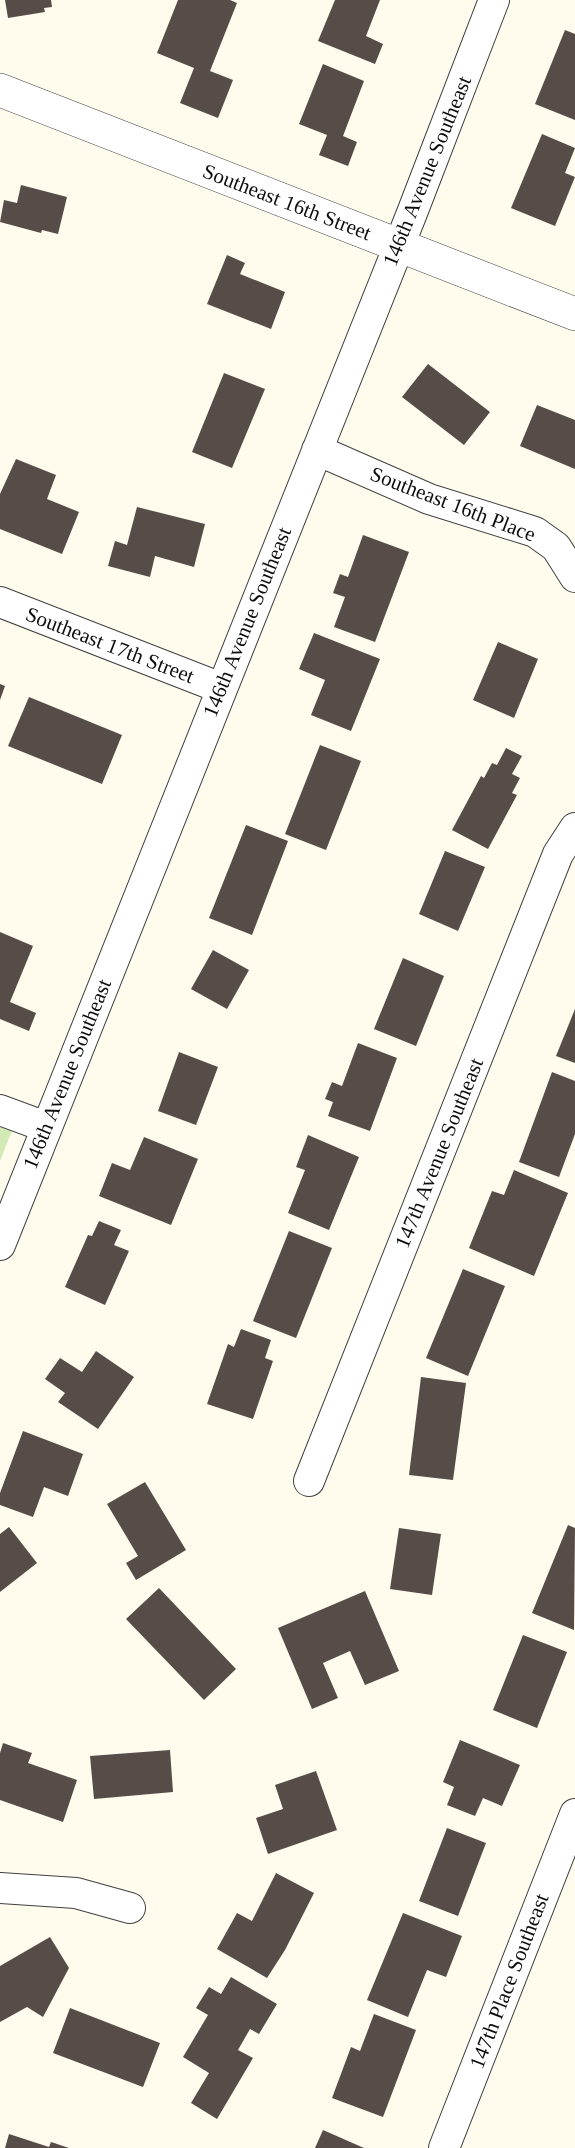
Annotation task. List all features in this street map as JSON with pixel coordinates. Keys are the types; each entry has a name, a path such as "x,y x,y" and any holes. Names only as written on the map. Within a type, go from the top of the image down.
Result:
{"street":[{"name":"146th Avenue Southeast","path":"0,1245 494,0"},
{"name":"Southeast 16th Street","path":"0,90 575,314"},
{"name":"Southeast 16th Place","path":"317,450 429,499 535,532 556,547 575,577"},
{"name":"Southeast 17th Street","path":"0,602 221,688"},
{"name":"147th Avenue Southeast","path":"309,1481 558,854 575,828"},
{"path":"0,1110 46,1127"},
{"name":"147th Place Southeast","path":"444,2148 575,1814"},
{"path":"0,1888 76,1893 130,1908"}],"green space":[{"path":"0,1123 13,1128 0,1161"}],"building":[{"path":"5,0 51,0 52,7 44,8 45,12 8,18"},
{"path":"178,0 230,0 237,3 210,71 233,80 218,118 180,103 194,68 157,53"},
{"path":"335,0 380,0 366,36 383,44 375,64 318,41"},
{"path":"565,30 575,34 575,120 535,104"},
{"path":"323,64 364,81 343,136 357,142 348,166 319,155 327,135 299,124"},
{"path":"542,134 575,148 565,173 575,177 555,226 511,208"},
{"path":"21,185 67,197 58,234 42,230 41,233 0,222 4,200 17,203"},
{"path":"227,255 245,263 240,274 285,292 271,329 207,304"},
{"path":"428,364 490,412 464,445 402,397"},
{"path":"224,373 265,389 232,468 192,452"},
{"path":"537,405 575,420 575,469 520,446"},
{"path":"16,459 56,475 47,499 79,512 62,554 0,529 0,494"},
{"path":"137,507 205,524 194,567 155,556 150,577 108,566 115,541 127,545"},
{"path":"363,535 409,552 375,642 334,627 345,597 333,593 340,574 348,577"},
{"path":"314,633 380,659 351,731 311,715 325,680 299,669"},
{"path":"498,642 538,659 514,718 473,700"},
{"path":"0,684 5,686 0,700"},
{"path":"29,697 122,735 102,784 8,746"},
{"path":"320,745 361,761 326,850 285,834"},
{"path":"506,748 522,756 512,774 520,778 512,793 517,795 488,849 452,830 481,776 484,778 492,763 497,765"},
{"path":"246,825 288,841 252,935 209,918"},
{"path":"445,851 485,867 458,931 419,914"},
{"path":"0,932 33,946 10,1002 36,1013 29,1031 0,1019"},
{"path":"213,950 249,970 227,1009 191,989"},
{"path":"403,958 444,976 416,1046 374,1029"},
{"path":"575,1009 575,1063 556,1056"},
{"path":"358,1043 397,1058 370,1131 328,1116 333,1102 325,1099 332,1082 342,1086"},
{"path":"179,1052 218,1067 196,1125 158,1111"},
{"path":"552,1072 575,1081 575,1134 559,1177 519,1162"},
{"path":"308,1135 359,1157 329,1230 288,1213 305,1170 296,1167"},
{"path":"144,1137 198,1159 171,1225 99,1196 112,1163 130,1170"},
{"path":"514,1170 568,1193 534,1276 469,1248 492,1191 504,1195"},
{"path":"99,1221 121,1230 114,1245 129,1251 105,1305 65,1287 88,1235 92,1236"},
{"path":"289,1231 332,1248 296,1338 253,1321"},
{"path":"463,1269 505,1286 468,1376 426,1358"},
{"path":"241,1329 271,1340 265,1358 273,1361 253,1419 207,1404 228,1344 234,1347"},
{"path":"96,1351 134,1377 98,1429 58,1402 65,1393 45,1379 60,1358 82,1372"},
{"path":"421,1377 466,1383 453,1480 409,1475"},
{"path":"23,1431 83,1454 68,1496 44,1487 33,1517 0,1505 0,1493"},
{"path":"145,1482 186,1550 136,1580 126,1563 138,1556 107,1504"},
{"path":"568,1525 575,1528 574,1630 532,1613"},
{"path":"9,1527 37,1563 0,1592 0,1534"},
{"path":"399,1528 441,1534 432,1595 390,1589"},
{"path":"159,1588 236,1669 204,1700 126,1619"},
{"path":"365,1591 399,1671 365,1685 350,1651 323,1663 338,1698 312,1709 278,1628"},
{"path":"523,1635 567,1652 537,1728 493,1710"},
{"path":"460,1740 520,1765 502,1806 483,1798 475,1816 447,1805 454,1787 443,1782"},
{"path":"3,1743 32,1753 28,1763 77,1780 63,1822 0,1800 0,1753"},
{"path":"170,1750 173,1792 94,1799 90,1756"},
{"path":"316,1771 337,1830 268,1854 256,1818 283,1809 275,1785"},
{"path":"447,1828 486,1843 458,1916 419,1901"},
{"path":"276,1873 314,1893 285,1950 267,1978 217,1949 237,1913 252,1921"},
{"path":"403,1913 462,1936 446,1977 427,1970 408,2017 367,2000"},
{"path":"50,1937 69,1968 43,2017 27,2007 0,2022 0,1966"},
{"path":"231,1977 277,2004 259,2034 250,2029 238,2050 253,2058 217,2119 191,2103 209,2073 183,2057 208,2015 196,2008 209,1987 221,1994"},
{"path":"70,2008 160,2043 143,2087 53,2053"},
{"path":"374,2014 416,2030 383,2117 332,2098 351,2047 360,2051"},
{"path":"323,2130 364,2148 315,2148"},
{"path":"9,2134 49,2147 51,2142 69,2148 5,2148"}]}
